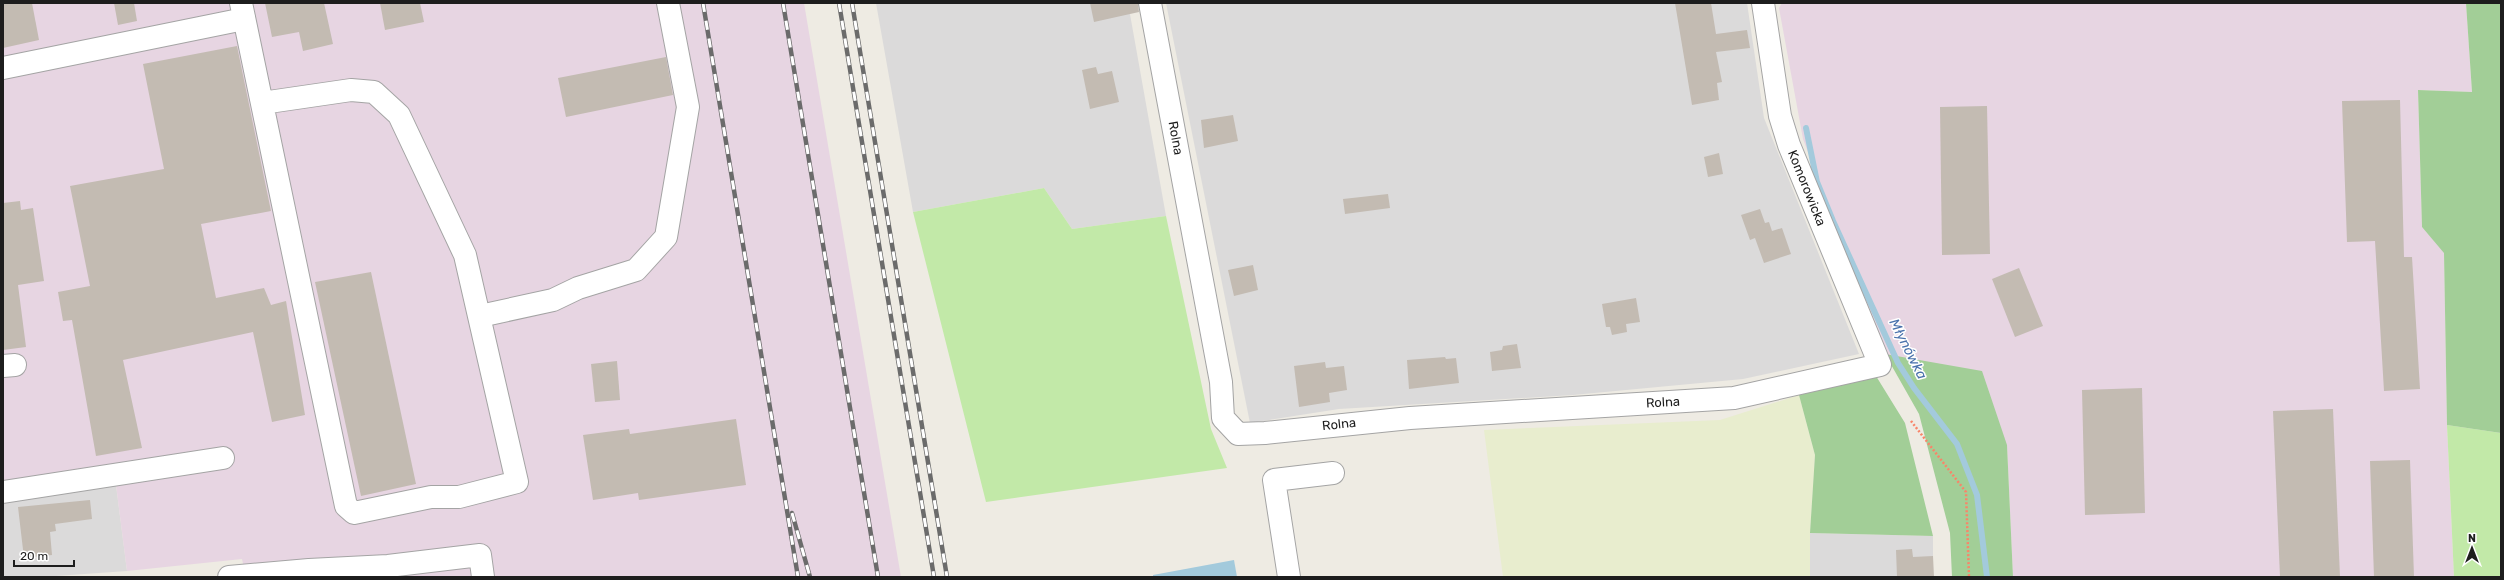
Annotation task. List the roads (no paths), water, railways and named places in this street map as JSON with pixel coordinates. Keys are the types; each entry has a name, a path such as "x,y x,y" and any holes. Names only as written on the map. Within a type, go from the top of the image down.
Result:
{"street":[{"path":"480,316 553,300 578,288 636,270 666,237 688,106 668,3"},
{"name":"Rolna","path":"1150,3 1220,382 1223,418 1238,434 1265,433 1338,424 1410,418 1734,398 1880,365"},
{"name":"Komorowicka","path":"1763,3 1780,116 1789,145 1880,365"},
{"path":"3,68 243,11 262,103 346,506 354,513 431,497 459,497 517,482 465,255 399,115 374,92 351,90 262,103"},
{"path":"3,492 223,458"},
{"path":"1289,577 1274,480 1333,473"},
{"path":"229,577 310,573 389,572 480,554 483,577"}],"water":[{"path":"1234,560 1237,577 1153,577 1153,575"}],"waterway":[{"name":"Młynówka","path":"1806,128 1817,182 1833,221 1898,363 1914,388 1957,444 1977,495 1987,577"}],"railway":[{"path":"703,3 798,577"},
{"path":"783,3 878,577"},
{"path":"839,3 934,577"},
{"path":"852,3 947,577"},
{"path":"792,513 810,577"}]}
